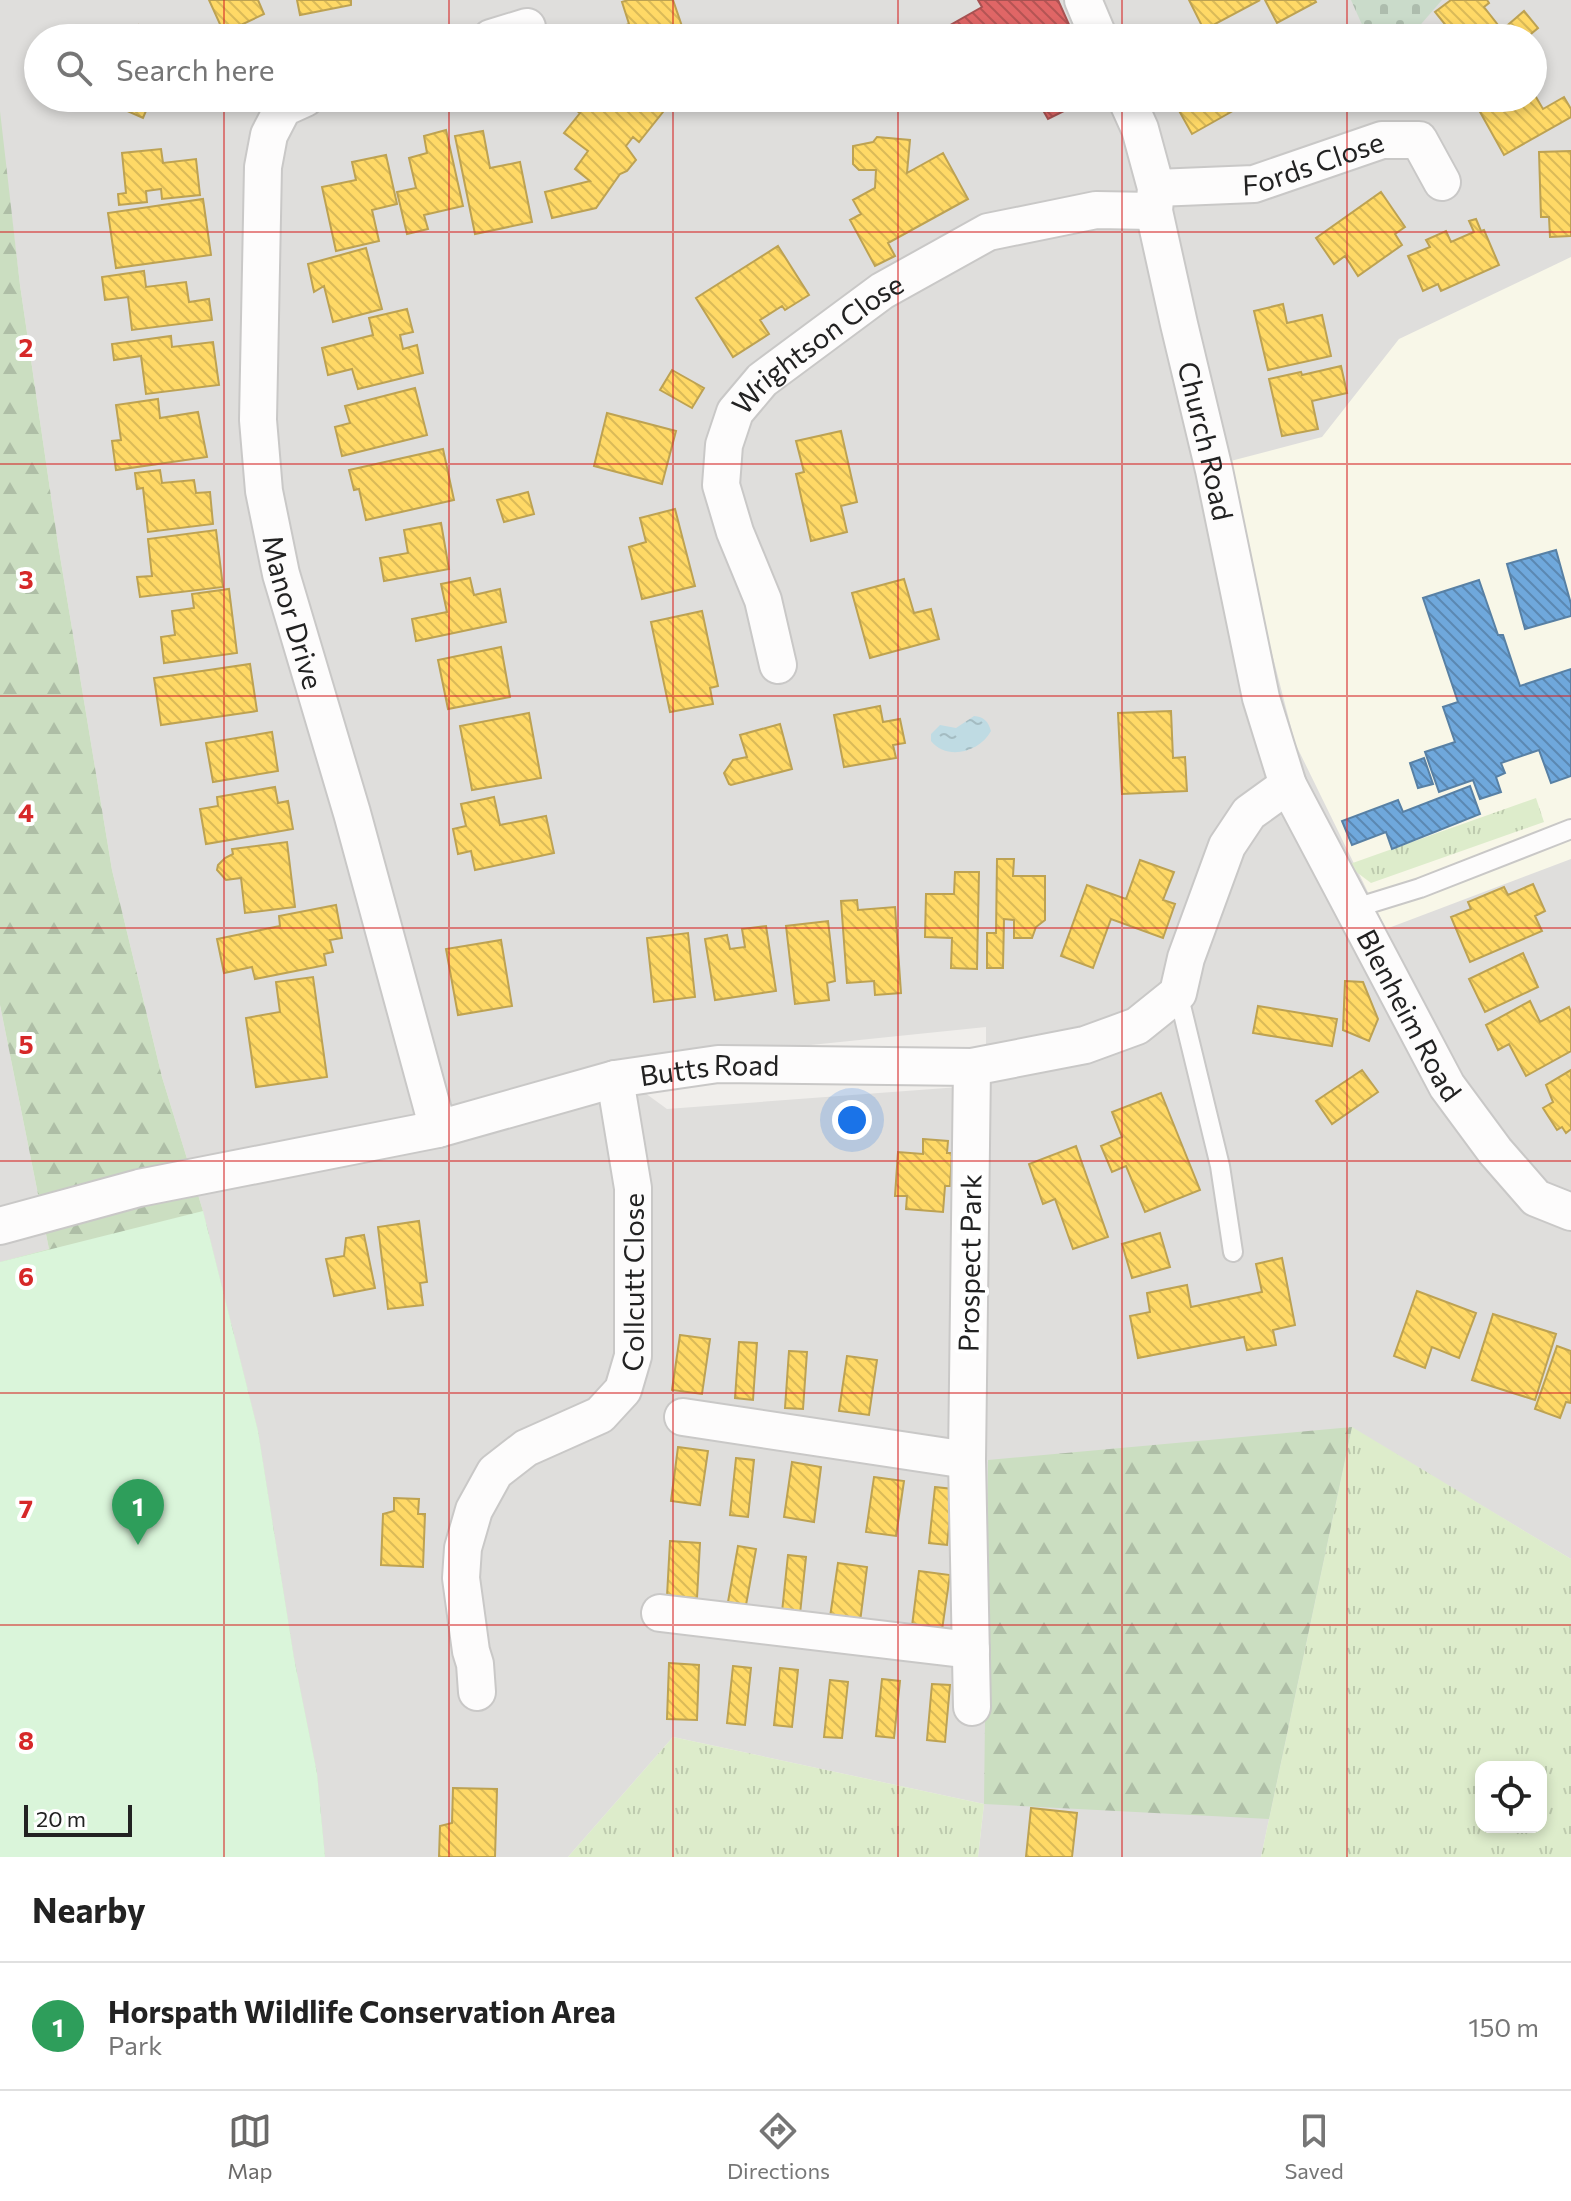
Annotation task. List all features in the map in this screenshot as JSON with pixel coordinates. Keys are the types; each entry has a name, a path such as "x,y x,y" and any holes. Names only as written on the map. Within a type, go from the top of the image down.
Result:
{"street":[{"path":"1083,0 1093,24"},
{"name":"Manor Drive","path":"281,112 269,135 263,167 258,420 264,491 281,574 352,813 438,1129"},
{"name":"Church Road","path":"1132,112 1140,129 1179,324 1214,470 1261,698 1288,785"},
{"name":"Fords Close","path":"1155,199 1254,184 1382,140 1419,140 1442,182"},
{"name":"Wrightson Close","path":"778,665 763,600 735,532 721,485 724,445 735,412 762,380 882,291 988,232 1155,199"},
{"path":"1178,993 1186,958 1227,846 1249,813 1288,785"},
{"name":"Blenheim Road","path":"1288,785 1447,1086 1495,1151 1536,1198 1571,1212"},
{"name":"Butts Road","path":"4,1224 139,1188 438,1129 615,1079 718,1064 972,1067 1085,1045 1137,1026 1178,993"},
{"name":"Prospect Park","path":"972,1067 967,1460 972,1707"},
{"name":"Collcutt Close","path":"477,1692 461,1578 463,1548 474,1510 495,1472 526,1448 600,1415 623,1390 633,1356 633,1188 615,1079"},
{"path":"683,1417 967,1460"},
{"path":"660,1613 971,1650"}],"lane":[{"path":"1352,909 1420,888 1571,829"},
{"path":"1178,993 1220,1166 1233,1252"}],"shaded area":[{"path":"0,0 1571,0 1571,1559 1352,1428 1261,1857 978,1857 984,1804 673,1737 568,1857 325,1857 317,1773 294,1658 258,1431 203,1211 162,1077 112,870 58,544 20,285 0,121","holes":["986,1027 986,1085 667,1109 608,1066"]},
{"path":"1571,257 1571,859 1386,929 1295,743 1223,463 1322,437 1399,339"},
{"path":"0,1005 49,1249 0,1262"}],"green space":[{"path":"1351,0 1442,0 1421,24 1362,24"},
{"path":"0,111 20,285 58,544 112,870 162,1077 203,1211 258,1431 294,1658 317,1773 325,1857 0,1857 0,1262 49,1249 0,1005"},
{"path":"1536,798 1544,822 1371,883 1347,865"},
{"path":"203,1211 258,1431 294,1658 317,1773 325,1857 0,1857 0,1262"},
{"path":"1352,1427 1571,1559 1571,1857 1261,1857"},
{"path":"1352,1427 1269,1819 984,1804 988,1460"},
{"path":"673,1737 984,1804 978,1857 568,1857"}],"water":[{"path":"974,716 985,720 991,731 971,749 946,751 931,741 931,734 940,725 956,728"}],"building: Homes":[{"path":"209,0 258,0 264,14 243,24 220,24"},
{"path":"297,0 351,0 351,5 300,15"},
{"path":"673,0 681,24 629,24 622,2"},
{"path":"1189,0 1260,0 1215,24 1201,24"},
{"path":"1265,0 1315,0 1316,2 1277,23"},
{"path":"1451,0 1487,0 1489,3 1484,7 1497,24 1445,24 1435,12"},
{"path":"1524,11 1535,24 1509,24"},
{"path":"1564,97 1571,109 1571,117 1504,155 1480,112 1547,112 1547,107"},
{"path":"130,112 146,112 143,118"},
{"path":"663,112 639,142 633,137 626,146 636,160 620,174 596,208 552,218 545,192 590,181 575,169 588,151 564,133 580,113"},
{"path":"1180,112 1231,112 1192,134"},
{"path":"446,130 463,206 424,215 428,229 407,234 397,192 416,188 409,158 427,153 424,136"},
{"path":"483,131 490,168 520,162 532,222 475,234 455,136"},
{"path":"877,137 910,140 907,173 943,153 968,199 888,243 895,256 875,266 850,220 861,214 853,200 875,188 876,170 859,170 853,164 853,146 873,142"},
{"path":"161,149 163,163 196,159 200,195 162,199 161,189 146,191 147,202 119,205 118,194 126,193 122,153"},
{"path":"1571,151 1571,236 1550,237 1549,217 1541,217 1539,152"},
{"path":"386,155 397,204 372,210 379,241 336,251 322,187 356,180 352,162"},
{"path":"1381,192 1405,227 1395,234 1402,245 1358,276 1345,256 1334,264 1316,238"},
{"path":"203,199 211,255 116,268 108,213"},
{"path":"1476,219 1499,265 1441,291 1438,284 1423,291 1408,256 1430,247 1426,240 1446,231 1451,242 1474,232 1469,221"},
{"path":"778,246 809,295 785,310 782,306 760,320 769,334 733,357 696,298"},
{"path":"366,248 382,309 333,322 324,286 314,292 308,264"},
{"path":"144,271 146,287 186,282 189,302 209,299 212,320 132,330 128,297 105,300 102,277"},
{"path":"1283,304 1287,323 1322,315 1331,356 1268,370 1254,311"},
{"path":"407,309 413,332 400,335 403,349 417,345 423,373 358,389 352,369 328,375 322,348 373,335 369,318"},
{"path":"171,336 172,347 213,342 219,385 146,394 141,356 114,360 112,344"},
{"path":"1341,366 1347,393 1312,401 1318,429 1282,436 1269,379"},
{"path":"672,370 704,388 692,408 660,390"},
{"path":"415,388 427,435 342,456 335,427 350,423 345,406"},
{"path":"158,399 160,418 198,412 207,457 116,470 112,441 121,440 116,405"},
{"path":"607,413 676,431 662,484 594,466"},
{"path":"841,431 857,502 841,506 847,532 811,541 796,474 804,472 796,441"},
{"path":"443,449 454,500 366,520 359,489 354,490 349,470"},
{"path":"160,470 162,483 194,480 196,493 210,492 213,524 148,532 143,488 137,489 135,473"},
{"path":"528,492 534,514 504,522 497,500"},
{"path":"675,509 695,586 642,599 629,547 646,542 640,518"},
{"path":"441,523 449,569 384,581 380,558 408,553 404,530"},
{"path":"216,530 223,587 140,597 137,577 152,576 148,539"},
{"path":"470,578 474,595 500,589 506,622 416,641 412,619 447,612 441,584"},
{"path":"904,579 914,613 931,609 939,639 870,658 852,593"},
{"path":"229,589 237,653 164,663 161,637 175,635 172,611 194,608 192,594"},
{"path":"702,611 718,686 710,688 713,704 670,712 651,622"},
{"path":"501,647 510,697 448,709 438,660"},
{"path":"250,664 257,711 161,725 154,678"},
{"path":"880,706 883,722 900,719 905,743 893,745 896,758 844,767 834,715"},
{"path":"1171,711 1173,758 1185,757 1187,791 1122,794 1118,713"},
{"path":"529,713 541,778 472,790 460,726"},
{"path":"780,724 792,769 729,784 724,773 733,760 747,757 740,735"},
{"path":"272,732 278,771 213,782 206,743"},
{"path":"275,787 278,803 288,801 293,829 206,844 200,809 218,806 217,797"},
{"path":"494,797 500,825 546,816 554,853 475,870 471,851 458,854 453,829 466,826 461,804"},
{"path":"287,842 295,907 245,913 241,878 226,880 217,870 218,865 233,854 232,849"},
{"path":"997,859 1014,859 1013,876 1045,876 1045,920 1036,927 1032,938 1014,938 1014,920 1004,919 1003,968 987,968 987,933 996,933"},
{"path":"1140,860 1174,872 1163,900 1175,904 1163,938 1111,919 1093,968 1061,956 1087,885 1126,899"},
{"path":"955,872 979,872 977,969 951,968 952,938 925,937 926,894 954,894"},
{"path":"1533,884 1545,911 1535,916 1542,931 1470,962 1451,917 1471,909 1468,902 1504,887 1508,895"},
{"path":"857,900 858,910 895,907 901,993 875,995 874,981 847,983 841,901"},
{"path":"336,905 342,938 330,940 333,952 324,954 326,965 255,979 252,967 224,973 217,939 280,926 279,916"},
{"path":"828,921 835,981 827,983 829,1000 795,1004 786,926"},
{"path":"766,926 776,991 715,1000 705,939 727,935 730,949 745,947 742,929"},
{"path":"688,933 695,997 654,1002 647,938"},
{"path":"501,940 512,1006 458,1015 446,949"},
{"path":"1523,953 1538,987 1485,1012 1469,979"},
{"path":"313,977 327,1077 256,1087 246,1018 280,1012 276,982"},
{"path":"1345,981 1363,982 1378,1019 1369,1041 1343,1030"},
{"path":"1530,1001 1540,1022 1569,1007 1571,1051 1526,1076 1509,1044 1498,1050 1486,1025"},
{"path":"1258,1006 1337,1019 1332,1046 1253,1033"},
{"path":"1362,1070 1378,1092 1332,1124 1316,1101"},
{"path":"1571,1070 1571,1129 1566,1133 1562,1127 1557,1130 1543,1108 1553,1102 1546,1085"},
{"path":"1161,1093 1200,1190 1145,1212 1126,1166 1112,1172 1101,1146 1122,1137 1112,1112"},
{"path":"923,1139 948,1141 947,1153 952,1153 950,1186 945,1186 943,1212 906,1209 907,1196 895,1196 898,1152 923,1154"},
{"path":"1076,1146 1108,1237 1073,1249 1055,1199 1043,1204 1029,1164"},
{"path":"419,1221 427,1282 420,1283 423,1305 388,1309 378,1227"},
{"path":"1160,1233 1170,1267 1132,1278 1122,1244"},
{"path":"364,1235 375,1288 334,1296 326,1259 344,1256 346,1238"},
{"path":"1282,1258 1295,1325 1273,1330 1276,1345 1247,1350 1244,1337 1138,1358 1130,1316 1150,1312 1147,1293 1187,1285 1191,1307 1262,1292 1256,1264"},
{"path":"1417,1291 1476,1313 1459,1358 1432,1347 1425,1368 1394,1356"},
{"path":"1493,1314 1556,1334 1535,1400 1472,1380"},
{"path":"680,1335 710,1339 702,1394 672,1390"},
{"path":"739,1342 757,1343 753,1400 735,1398"},
{"path":"1557,1346 1571,1351 1571,1403 1566,1402 1560,1418 1535,1409"},
{"path":"789,1351 807,1352 803,1409 785,1408"},
{"path":"847,1356 877,1360 869,1415 839,1411"},
{"path":"678,1447 708,1451 700,1505 671,1501"},
{"path":"736,1458 754,1460 748,1517 730,1515"},
{"path":"792,1462 821,1467 814,1522 784,1517"},
{"path":"874,1477 904,1481 896,1536 866,1532"},
{"path":"935,1487 953,1489 947,1545 929,1543"},
{"path":"394,1498 419,1499 418,1514 425,1514 423,1567 381,1565 383,1514 394,1511"},
{"path":"670,1541 700,1543 697,1598 667,1596"},
{"path":"738,1546 756,1549 746,1605 728,1602"},
{"path":"788,1555 806,1557 800,1614 782,1612"},
{"path":"838,1563 867,1567 860,1622 830,1617"},
{"path":"919,1571 950,1575 942,1630 912,1626"},
{"path":"669,1663 699,1665 697,1720 667,1719"},
{"path":"733,1666 751,1668 745,1725 727,1723"},
{"path":"780,1668 798,1670 792,1727 774,1725"},
{"path":"882,1679 900,1681 894,1738 876,1736"},
{"path":"830,1680 848,1682 842,1738 824,1737"},
{"path":"932,1684 950,1685 945,1742 927,1740"},
{"path":"453,1788 497,1789 495,1857 439,1857 440,1826 452,1823"},
{"path":"1031,1808 1077,1813 1072,1857 1026,1857"}],"building: Shops":[{"path":"978,0 1058,0 1069,24 952,24 982,7"},
{"path":"1044,112 1062,112 1048,119"}],"building: Schools":[{"path":"1556,550 1571,604 1571,616 1525,629 1507,564"},
{"path":"1479,580 1498,635 1503,635 1520,686 1571,669 1571,776 1551,783 1539,750 1501,763 1505,773 1496,777 1501,792 1480,799 1473,780 1439,792 1425,752 1455,742 1443,707 1458,702 1423,598"},
{"path":"1424,758 1433,784 1418,788 1410,763"},
{"path":"1470,786 1480,814 1392,849 1386,832 1352,845 1342,821 1398,800 1403,812"}],"place":[{"name":"Horspath Wildlife Conservation Area","path":"138,1545"}]}
